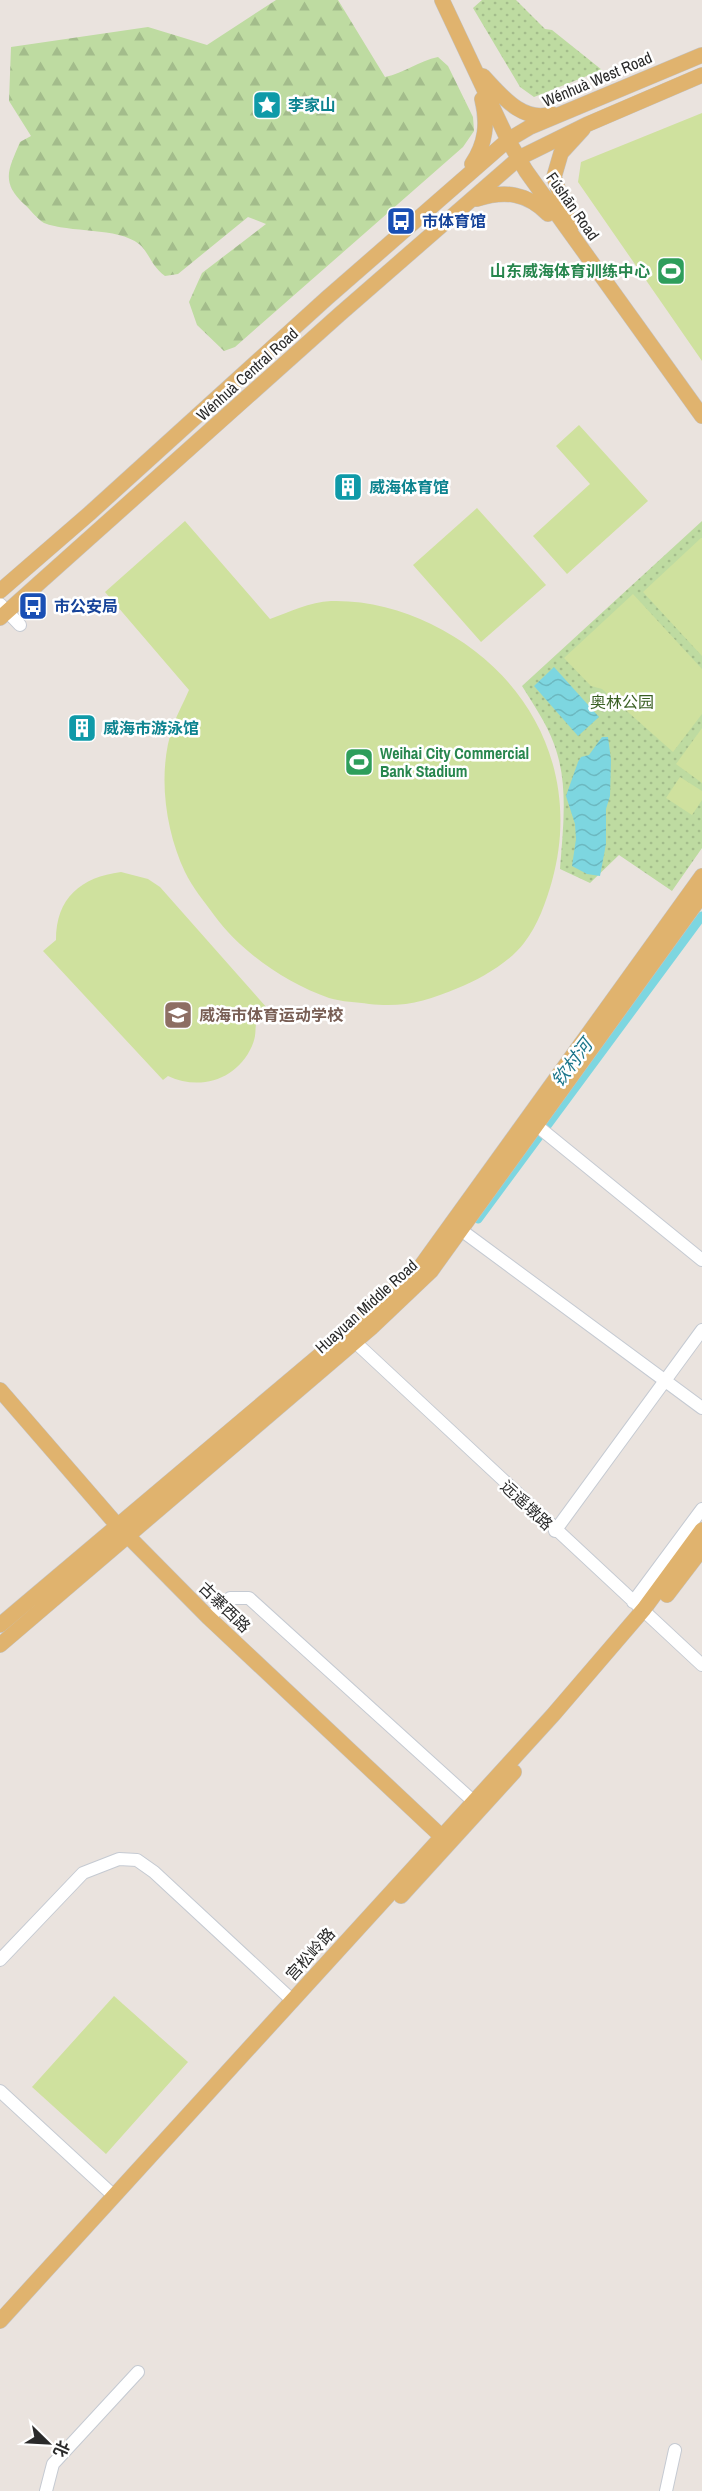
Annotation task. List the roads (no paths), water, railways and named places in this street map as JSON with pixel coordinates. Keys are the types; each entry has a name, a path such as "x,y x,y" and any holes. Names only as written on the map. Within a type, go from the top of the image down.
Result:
{"main road":[{"name":"Fúshān Road","path":"442,0 508,140 519,158 577,244 702,416"},
{"name":"Wénhuà West Road","path":"508,140 530,127 702,55"},
{"path":"475,67 513,106 526,112 545,116 578,107"},
{"path":"464,177 480,151 487,120 475,67"},
{"path":"519,158 588,124 702,75"},
{"path":"577,244 554,177 561,153 588,124"},
{"name":"Wénhuà Central Road","path":"0,591 508,140"},
{"name":"Wénhuà Central Road","path":"2,611 519,158"},
{"path":"472,201 493,194 510,194 536,202 577,244"},
{"name":"Huayuan Middle Road","path":"0,1645 123,1530 422,1266 702,876"},
{"name":"Huayuan Middle Road","path":"0,1625 123,1530 355,1342 431,1271 540,1129 702,895"},
{"name":"古寨西路","path":"0,1390 123,1530 209,1618 441,1836"},
{"path":"0,2334 487,1802 642,1609 702,1530"},
{"path":"642,1609 702,1549"},
{"name":"宫松岭路","path":"0,2320 553,1715 642,1609"}],"street":[{"path":"2,611 20,626"},
{"path":"540,1129 597,1178 702,1260"},
{"path":"461,1230 702,1408"},
{"path":"555,1531 702,1330"},
{"name":"远遥墩路","path":"355,1342 555,1531 702,1665"},
{"path":"642,1609 702,1509"},
{"path":"209,1618 230,1598 249,1598 473,1801"},
{"path":"0,1960 83,1873 119,1859 137,1860 154,1872 293,2001"},
{"path":"0,2091 114,2196"},
{"path":"46,2491 53,2464 138,2372"},
{"path":"666,2491 675,2450"}],"water":[{"path":"554,667 599,717 578,736 534,686"},
{"path":"602,737 608,737 611,760 610,796 606,809 606,844 600,876 587,874 572,866 576,839 575,824 566,796 581,757 589,755"}],"waterway":[{"name":"钦村河","path":"478,1219 702,916"}],"place":[{"name":"李家山","path":"267,105"},
{"name":"市体育馆","path":"401,221"},
{"name":"山东威海体育训练中心","path":"671,271"},
{"name":"威海体育馆","path":"348,487"},
{"name":"市公安局","path":"33,606"},
{"name":"威海市游泳馆","path":"82,728"},
{"name":"Weihai City Commercial Bank Stadium","path":"359,762"},
{"name":"威海市体育运动学校","path":"178,1015"}],"park label":[{"name":"奥林公园","path":"622,702"}]}
